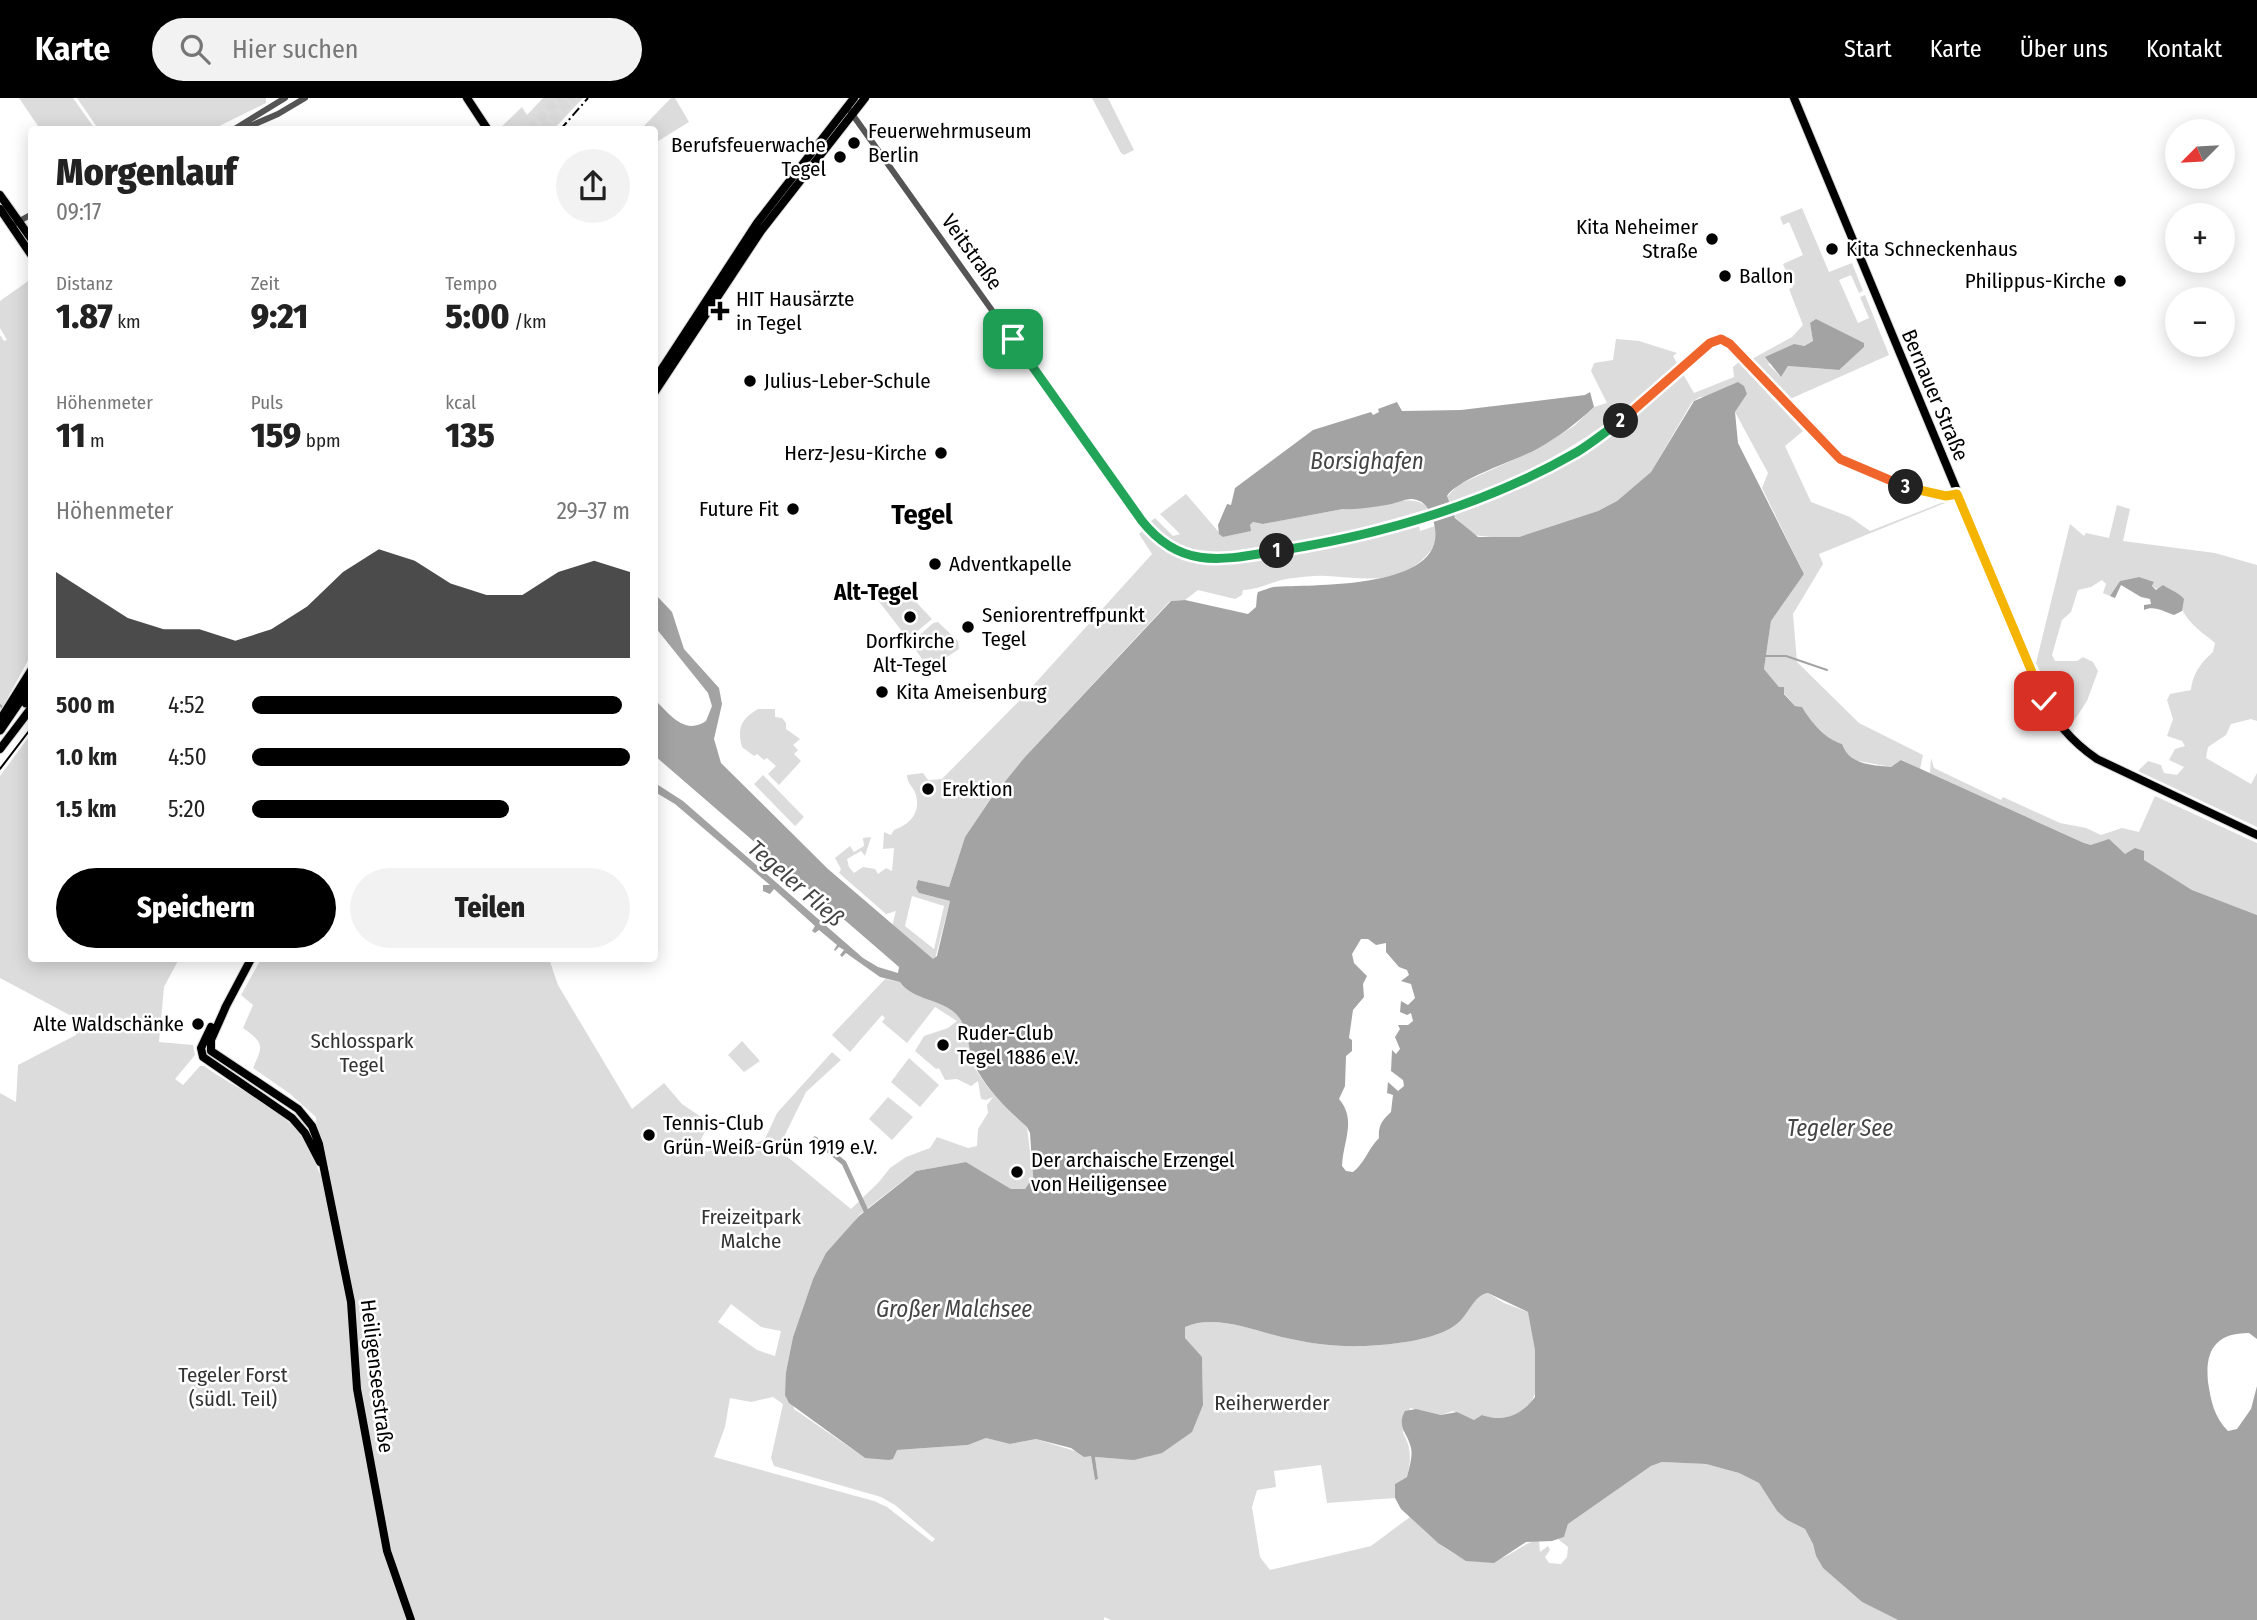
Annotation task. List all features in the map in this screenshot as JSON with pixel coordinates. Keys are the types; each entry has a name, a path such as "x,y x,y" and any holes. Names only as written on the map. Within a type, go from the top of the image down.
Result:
{"highway":[{"path":"0,730 28,689"},
{"path":"0,739 28,703"}],"main road":[{"path":"467,98 485,126"},
{"path":"850,110 854,98"},
{"path":"658,375 759,227 850,110 865,98"},
{"name":"Bernauer Straße","path":"1794,98 2040,693 2053,716 2067,734 2103,763 2257,835"},
{"path":"0,195 28,248"},
{"path":"0,209 28,236"},
{"path":"658,387 759,227"},
{"path":"0,720 28,675"},
{"path":"0,749 28,703"},
{"name":"Heiligenseestraße","path":"249,962 203,1043 207,1054 292,1118 307,1136 325,1175 351,1303 357,1389 387,1550 411,1620"}],"street":[{"path":"240,126 285,98"},
{"path":"250,126 305,98"},
{"name":"Veitstraße","path":"850,110 1142,521 1172,549 1194,557 1213,559 1332,541 1419,519 1522,480 1579,451 1639,407 1710,343 1721,339 1730,344 1829,450 1846,463 1916,490 1946,496 1957,494"},
{"path":"15,224 28,216"}],"green space":[{"path":"19,98 73,98 93,126 38,126"},
{"path":"77,98 266,98 266,103 219,126 96,126"},
{"path":"543,98 583,98 557,126 502,126 522,107 527,115"},
{"path":"671,98 675,98 689,122 658,141 658,126 644,126"},
{"path":"1092,98 1108,98 1134,150 1124,155 1121,153"},
{"path":"1802,208 1829,272 1852,263 1863,291 1859,293 1851,275 1839,280 1858,323 1869,318 1860,297 1865,295 1889,355 1790,399 1752,359 1792,337 1803,325 1789,289 1793,287 1783,264 1803,255 1789,222 1783,225 1780,217","holes":["1810,323 1864,343 1838,370 1788,366 1781,377 1768,364 1813,341"]},
{"path":"28,281 28,661 0,712 0,335 4,341 7,340 0,328 0,301"},
{"path":"1616,339 1639,341 1677,353 1673,356 1678,365 1626,409 1571,447 1481,492 1449,503 1447,497 1458,485 1535,450 1574,426 1594,407 1607,403 1591,371 1594,363 1613,360"},
{"path":"1739,362 1803,431 1785,446 1811,502 1850,517 1870,531 1945,503 1819,554 1823,564 1793,614 1797,662 1859,723 1923,755 1920,769 1902,760 1891,767 1853,760 1812,723 1802,707 1795,706 1764,669 1771,621 1804,574 1762,488 1768,473 1735,412 1747,394 1700,397 1692,402 1651,472 1617,501 1598,511 1519,537 1500,538 1473,535 1453,515 1515,490 1575,457 1631,418 1683,374 1694,393 1734,377 1733,367"},
{"path":"1186,494 1223,537 1250,531 1253,522 1263,524 1390,502 1413,501 1422,503 1429,509 1336,535 1214,554 1193,552 1177,546 1150,522 1155,518 1173,536 1180,534 1160,514"},
{"path":"2117,505 2130,509 2123,541 2215,553 2257,565 2257,721 2251,719 2231,724 2226,735 2208,747 2206,758 2251,784 2257,773 2257,827 2138,771 2148,761 2161,765 2164,773 2177,775 2184,767 2169,760 2175,749 2185,746 2182,741 2167,736 2173,719 2167,700 2170,694 2191,690 2195,674 2213,652 2215,643 2192,624 2171,594 2154,588 2154,583 2139,577 2120,581 2110,596 2103,593 2106,584 2102,580 2091,587 2078,590 2071,612 2062,620 2052,655 2055,661 2077,661 2083,657 2093,662 2098,671 2087,701 2071,725 2054,700 2036,663 2070,524 2084,536 2086,533 2109,538"},
{"path":"1419,525 1420,531 1435,526 1437,538 1433,548 1416,565 1393,576 1294,578 1243,590 1242,595 1235,599 1198,590 1185,600 1170,601 1024,758 990,800 965,837 949,887 918,880 919,893 950,901 935,959 930,959 892,926 896,911 886,914 839,873 841,869 835,858 850,846 854,852 864,846 863,838 871,837 865,856 861,851 847,859 849,867 854,873 863,867 875,869 878,874 886,868 892,871 894,848 883,849 884,832 891,835 912,817 917,807 916,795 907,775 923,773 928,780 942,779 1020,700 1152,554 1139,534 1143,530 1177,557 1211,564 1272,557","holes":["912,896 944,906 934,949 905,926"]},
{"path":"874,585 916,602 932,619 908,639 870,590"},
{"path":"938,622 958,641 959,649 929,669 911,643 933,623"},
{"path":"758,709 775,709 775,717 782,718 786,729 800,739 793,745 798,750 794,754 801,761 779,785 768,774 776,766 767,758 764,760 757,754 754,756 742,747 740,729 748,716"},
{"name":"Tegeler Forst (südl. Teil)","path":"28,738 28,962 177,962 164,987 159,1042 193,1045 195,1055 175,1079 183,1085 200,1066 204,1066 273,1109 302,1136 319,1173 330,1170 317,1131 316,1117 289,1093 253,1068 260,1046 256,1038 243,1028 253,1005 241,995 259,962 550,962 558,985 632,1109 664,1083 682,1104 710,1123 701,1139 707,1152 727,1142 733,1154 765,1139 777,1113 832,1052 841,1060 806,1092 778,1149 851,1209 890,1168 906,1157 930,1148 937,1137 968,1148 977,1146 978,1129 988,1113 987,1105 993,1097 981,1099 978,1081 971,1086 957,1079 945,1080 939,1068 936,1069 915,1051 924,1036 948,1028 957,1021 935,1007 907,1043 882,1022 885,1018 882,1015 850,1052 832,1035 885,979 900,982 919,996 950,1009 961,1020 976,1070 999,1100 1027,1127 1033,1177 1025,1189 1011,1189 966,1162 916,1171 859,1215 813,1279 793,1337 786,1372 794,1409 865,1458 897,1450 968,1445 986,1438 1010,1444 1036,1439 1091,1456 1095,1480 1098,1479 1095,1457 1135,1458 1159,1452 1178,1435 1203,1405 1202,1358 1184,1338 1185,1327 1218,1322 1318,1344 1371,1346 1420,1339 1448,1330 1462,1319 1479,1297 1488,1293 1504,1303 1528,1312 1531,1320 1538,1373 1533,1399 1526,1409 1507,1417 1483,1415 1474,1420 1453,1411 1441,1415 1410,1408 1403,1433 1410,1454 1407,1477 1395,1484 1395,1498 1327,1503 1321,1465 1274,1471 1276,1487 1257,1490 1252,1507 1260,1557 1270,1570 1371,1546 1410,1517 1441,1545 1464,1558 1490,1561 1539,1540 1540,1552 1548,1546 1550,1550 1545,1557 1549,1563 1561,1564 1567,1557 1568,1547 1558,1539 1564,1537 1568,1524 1651,1466 1662,1462 1706,1464 1739,1473 1759,1483 1777,1511 1787,1520 1805,1529 1823,1568 1862,1602 1898,1620 1111,1620 1104,1617 1104,1620 0,1620 0,1093 16,1102 18,1065 76,1035 77,1019 0,978 0,776","holes":["731,1304 761,1327 781,1331 775,1356 757,1350 718,1322","773,1397 783,1404 771,1458 774,1466 881,1497 895,1505 935,1539 932,1542 887,1507 874,1501 714,1457 725,1427 730,1398 751,1402"]},
{"path":"1931,758 1934,768 2001,800 2003,797 2060,823 2086,828 2101,835 2122,828 2139,832 2155,796 2257,843 2257,915 2192,890 2143,860 2084,843 1930,773"},
{"path":"763,775 804,817 795,826 754,784"},
{"path":"742,1041 760,1061 744,1072 728,1055"},
{"name":"Tennis-Club Grün-Weiß-Grün 1919 e.V.","path":"909,1058 939,1085 920,1107 891,1082"},
{"name":"Tennis-Club Grün-Weiß-Grün 1919 e.V.","path":"888,1097 913,1117 892,1140 869,1119"}],"water":[{"path":"1816,319 1864,343 1864,347 1839,370 1788,366 1781,377 1765,357 1794,344 1804,346 1813,341 1810,323"},
{"name":"Tegeler See","path":"1738,382 1744,386 1747,394 1735,412 1738,443 1804,574 1771,621 1764,669 1779,687 1784,687 1784,694 1795,706 1802,707 1824,734 1842,744 1850,756 1862,763 1891,767 1901,760 2084,843 2091,845 2109,839 2125,854 2135,848 2144,851 2144,860 2192,890 2257,915 2257,1339 2249,1333 2220,1340 2211,1353 2208,1371 2214,1408 2228,1431 2237,1429 2251,1409 2257,1386 2257,1620 1898,1620 1862,1602 1823,1568 1805,1529 1787,1520 1777,1511 1759,1483 1739,1473 1706,1464 1662,1462 1651,1466 1568,1524 1564,1537 1552,1541 1526,1542 1494,1563 1466,1561 1438,1543 1401,1509 1395,1498 1395,1484 1407,1477 1411,1459 1410,1443 1402,1426 1405,1411 1416,1409 1441,1415 1457,1412 1474,1420 1482,1415 1505,1418 1524,1409 1535,1397 1535,1350 1528,1312 1488,1293 1479,1297 1462,1319 1448,1330 1420,1339 1371,1346 1318,1344 1218,1322 1185,1327 1185,1338 1202,1357 1203,1405 1192,1432 1162,1453 1134,1460 1095,1457 1098,1479 1095,1480 1091,1456 1084,1457 1071,1448 1036,1439 1010,1444 986,1438 968,1445 897,1450 893,1459 889,1460 865,1458 789,1403 785,1395 786,1372 793,1337 813,1279 826,1253 859,1216 916,1171 966,1162 1011,1189 1025,1189 1033,1177 1030,1133 982,1078 974,1064 964,1026 956,1014 943,1005 905,988 900,982 880,977 846,953 842,957 840,955 844,950 839,947 835,951 837,945 819,930 815,933 812,931 815,926 774,889 770,894 763,891 763,885 770,885 675,804 658,794 658,785 683,801 863,958 878,967 898,973 899,967 658,759 658,703 677,721 691,726 706,721 712,706 708,693 658,631 658,597 672,612 684,649 719,688 722,704 714,739 721,763 828,869 933,959 937,956 950,901 919,893 916,888 918,880 949,887 965,837 990,800 1024,758 1171,601 1185,600 1248,614 1256,607 1258,592 1273,587 1377,579 1403,572 1423,560 1434,543 1433,520 1426,506 1412,499 1263,524 1253,522 1250,525 1251,531 1223,537 1219,534 1218,525 1227,504 1231,505 1235,488 1313,430 1371,412 1373,415 1379,412 1378,409 1397,402 1402,411 1461,410 1585,395 1590,392 1594,407 1567,430 1537,449 1462,483 1447,496 1455,518 1478,537 1519,537 1598,511 1617,501 1651,472 1694,401","holes":["1361,939 1368,939 1376,945 1386,943 1386,952 1399,967 1407,970 1409,975 1401,981 1411,984 1415,998 1408,1005 1401,1001 1400,1012 1407,1015 1411,1013 1413,1021 1408,1025 1398,1025 1400,1029 1395,1037 1400,1049 1396,1054 1392,1050 1391,1071 1403,1080 1404,1086 1398,1091 1388,1082 1387,1093 1393,1095 1391,1112 1381,1124 1379,1138 1353,1172 1346,1171 1342,1166 1348,1123 1339,1099 1345,1086 1346,1056 1352,1051 1352,1040 1349,1038 1353,1010 1364,997 1363,984 1367,976 1354,963 1352,954"]},
{"path":"2139,577 2154,582 2152,586 2156,590 2163,585 2179,595 2184,599 2182,611 2174,615 2156,609 2144,610 2144,605 2151,604 2150,599 2141,597 2121,585 2115,598 2110,596 2120,581"}],"waterway":[{"path":"1765,656 1786,656 1827,670"},
{"path":"815,1139 844,1163 866,1211"}],"tunnel":[{"path":"534,126 560,98"},
{"path":"547,126 573,98"}],"tram line":[{"path":"0,769 28,732"}],"railway":[{"path":"564,126 588,98"}],"place":[{"name":"Feuerwehrmuseum Berlin","path":"854,143"},
{"name":"Berufsfeuerwache Tegel","path":"840,157"},
{"name":"Kita Neheimer Straße","path":"1712,239"},
{"name":"Kita Schneckenhaus","path":"1832,249"},
{"name":"Ballon","path":"1725,276"},
{"name":"Philippus-Kirche","path":"2120,281"},
{"name":"HIT Hausärzte in Tegel","path":"720,311"},
{"name":"Julius-Leber-Schule","path":"750,381"},
{"name":"Herz-Jesu-Kirche","path":"941,453"},
{"name":"Future Fit","path":"793,509"},
{"name":"Adventkapelle","path":"935,564"},
{"name":"Dorfkirche Alt-Tegel","path":"910,617"},
{"name":"Seniorentreffpunkt Tegel","path":"968,627"},
{"name":"Kita Ameisenburg","path":"882,692"},
{"name":"Erektion","path":"928,789"},
{"name":"Alte Waldschänke","path":"198,1024"},
{"name":"Ruder-Club Tegel 1886 e.V.","path":"943,1045"},
{"name":"Tennis-Club Grün-Weiß-Grün 1919 e.V.","path":"649,1135"},
{"name":"Der archaische Erzengel von Heiligensee","path":"1017,1172"}],"district":[{"name":"Tegel","path":"922,514"},
{"name":"Alt-Tegel","path":"876,592"}],"route":[{"path":"1013,339 1154,535 1180,553 1213,559 1286,550 1379,530 1463,504 1522,480 1579,451 1639,407 1710,343 1721,339 1730,344 1840,459 1926,493 1946,496 1957,494 2044,701"}],"water label":[{"name":"Borsighafen","path":"1367,461"},
{"name":"Tegeler Fließ","path":"796,883"},
{"name":"Großer Malchsee","path":"954,1309"}],"park label":[{"name":"Schlosspark Tegel","path":"362,1053"},
{"name":"Freizeitpark Malche","path":"751,1229"},
{"name":"Reiherwerder","path":"1272,1403"}]}
